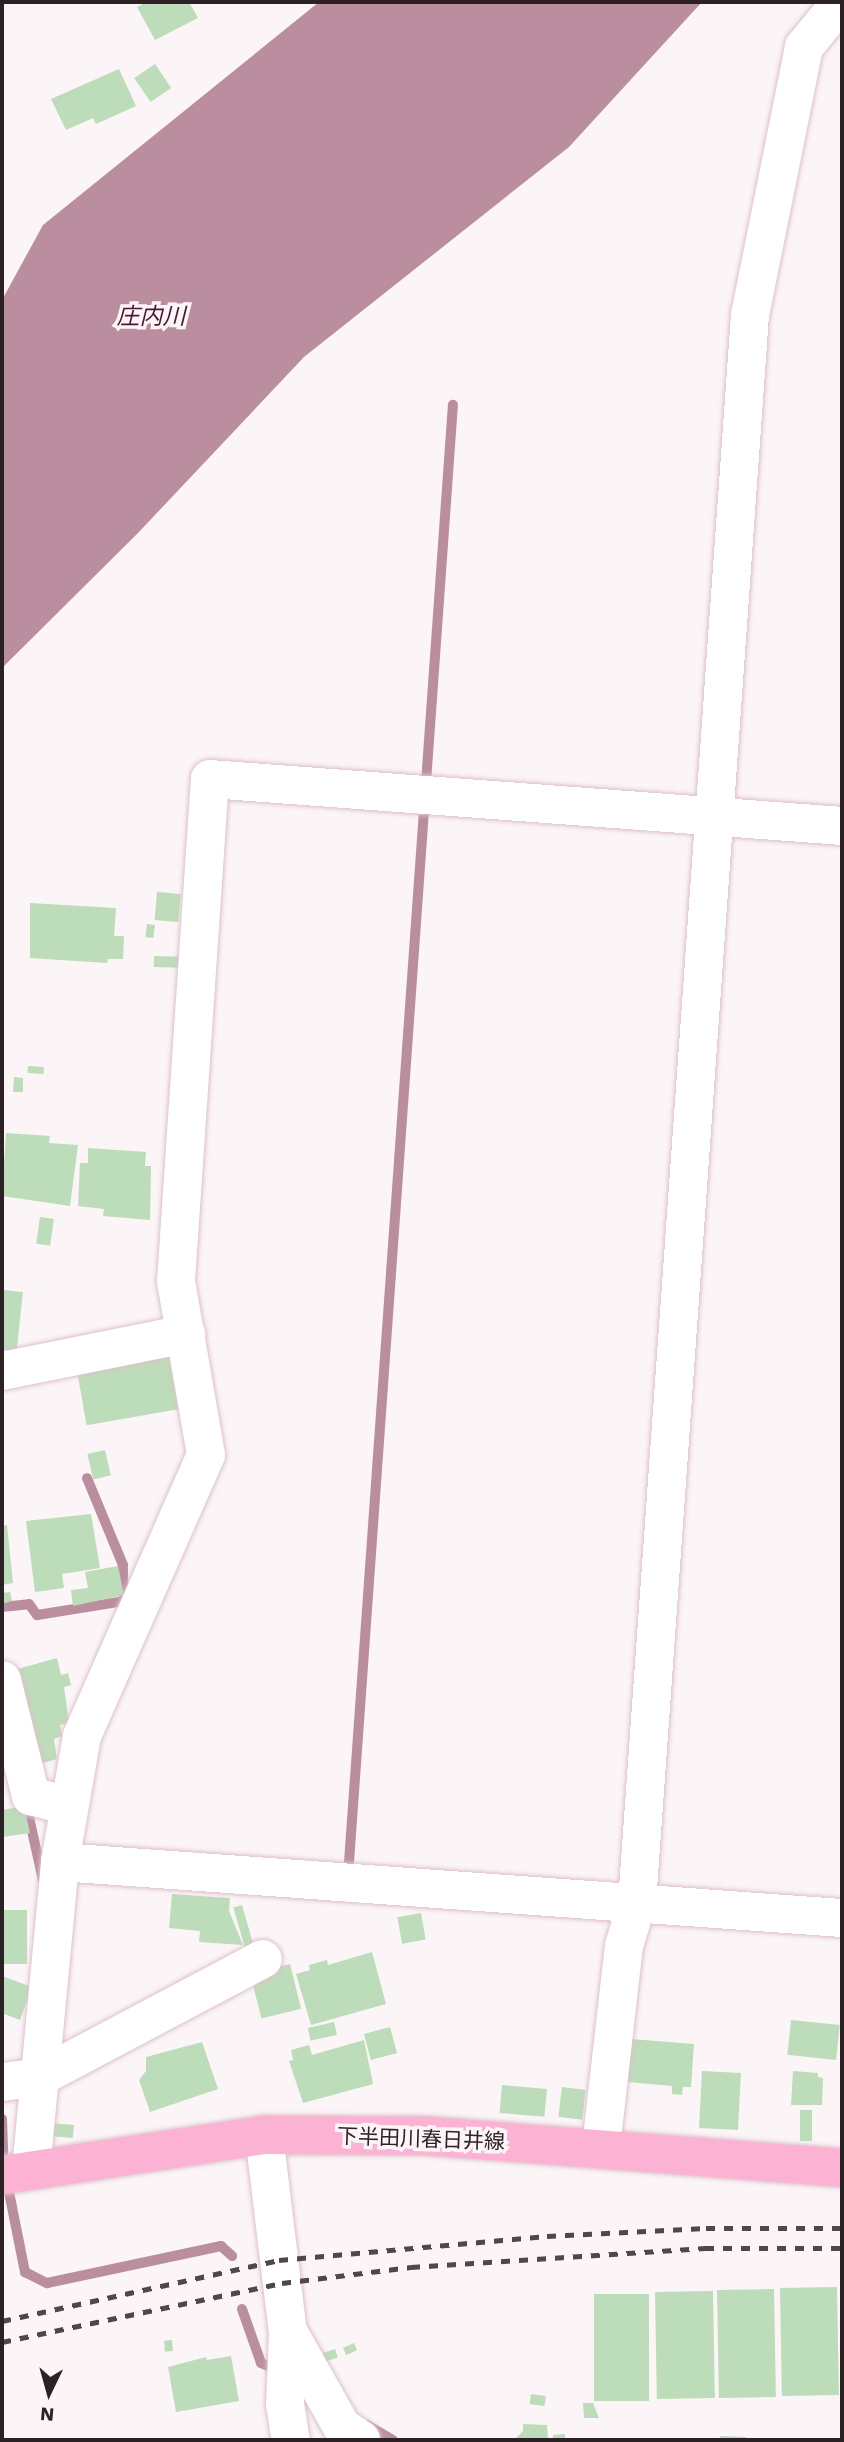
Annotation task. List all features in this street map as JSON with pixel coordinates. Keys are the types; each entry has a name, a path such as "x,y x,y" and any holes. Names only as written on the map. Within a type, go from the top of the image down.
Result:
{"main road":[{"name":"下半田川春日井線","path":"17,2173 264,2135 428,2136 601,2147 842,2168"}],"street":[{"path":"601,2147 624,1946 637,1903 750,315 804,47 841,2"},
{"path":"17,2173 40,2077 60,1862 82,1736 206,1455 176,1281 210,779 842,826"},
{"path":"2,1371 186,1334"},
{"path":"2,1679 31,1796 69,1806"},
{"path":"60,1862 842,1918"},
{"path":"2,2082 40,2077 263,1959"},
{"path":"264,2135 288,2333 285,2404 291,2440"},
{"path":"288,2333 342,2427 361,2440"}],"water":[{"name":"庄内川","path":"319,2 702,2 569,147 304,357 138,533 2,668 2,300 43,225"}],"building":[{"path":"147,2 189,2 198,18 155,40 137,7"},
{"path":"155,64 171,88 150,102 134,78"},
{"path":"119,69 136,106 96,124 93,118 66,130 51,99"},
{"path":"157,892 181,894 178,922 155,920"},
{"path":"30,903 116,908 114,936 124,936 123,959 108,959 107,963 30,958"},
{"path":"147,924 155,925 153,938 145,937"},
{"path":"154,956 179,957 179,968 154,967"},
{"path":"28,1066 44,1067 43,1074 28,1073"},
{"path":"14,1077 23,1078 23,1092 13,1092"},
{"path":"6,1133 50,1136 49,1143 78,1145 70,1206 2,1196"},
{"path":"88,1148 146,1152 145,1166 151,1166 150,1220 103,1216 104,1209 78,1206 80,1163 88,1163"},
{"path":"40,1217 54,1219 50,1246 36,1244"},
{"path":"4,1290 23,1292 17,1351 2,1349"},
{"path":"169,1357 178,1409 87,1425 77,1373"},
{"path":"105,1450 111,1475 93,1479 87,1454"},
{"path":"91,1514 100,1568 62,1574 64,1588 35,1592 26,1521"},
{"path":"7,1525 13,1583 2,1585 2,1526"},
{"path":"118,1566 124,1595 73,1606 71,1590 88,1588 85,1572"},
{"path":"10,1592 12,1601 2,1604 2,1593"},
{"path":"57,1658 61,1675 68,1673 71,1685 64,1687 69,1723 60,1725 62,1736 54,1739 57,1759 32,1766 7,1672"},
{"path":"24,1806 30,1833 2,1837 2,1810"},
{"path":"172,1894 230,1898 229,1911 243,1945 199,1942 200,1931 169,1928"},
{"path":"242,1905 253,1943 244,1946 233,1907"},
{"path":"2,1910 27,1910 27,1964 2,1964"},
{"path":"421,1913 426,1940 402,1944 397,1917"},
{"path":"372,1952 386,2004 311,2025 296,1974 310,1970 309,1965 327,1960 328,1965"},
{"path":"290,1964 301,2009 261,2019 250,1974"},
{"path":"2,1976 32,1987 20,2020 2,2013"},
{"path":"791,2020 840,2025 836,2060 787,2055"},
{"path":"334,2022 337,2035 311,2041 308,2028"},
{"path":"390,2027 397,2053 371,2060 364,2034"},
{"path":"631,2039 694,2044 691,2087 683,2087 682,2095 672,2094 672,2086 628,2082"},
{"path":"364,2040 373,2084 303,2103 289,2061 293,2060 291,2050 309,2045 312,2055"},
{"path":"202,2042 218,2089 150,2112 139,2080 146,2071 146,2057"},
{"path":"702,2071 741,2073 738,2130 699,2128"},
{"path":"793,2071 818,2073 818,2077 823,2078 822,2105 791,2105"},
{"path":"502,2085 547,2089 544,2117 500,2113"},
{"path":"562,2087 586,2090 582,2120 558,2117"},
{"path":"800,2110 812,2110 812,2141 800,2141"},
{"path":"50,2123 74,2125 73,2138 49,2136"},
{"path":"837,2287 839,2395 782,2396 780,2288"},
{"path":"774,2289 776,2397 719,2398 717,2290"},
{"path":"713,2291 715,2398 657,2399 655,2292"},
{"path":"594,2294 649,2294 649,2401 594,2401"},
{"path":"172,2340 173,2351 165,2352 164,2341"},
{"path":"354,2343 357,2350 346,2355 343,2348"},
{"path":"335,2349 338,2358 319,2364 316,2355"},
{"path":"231,2356 239,2401 176,2412 168,2367 206,2357 207,2360"},
{"path":"531,2394 546,2396 544,2406 530,2404"},
{"path":"583,2403 593,2403 599,2418 584,2418"},
{"path":"523,2424 547,2425 548,2440 514,2440 523,2431"},
{"path":"565,2434 565,2440 553,2440 553,2435"},
{"path":"720,2436 746,2437 746,2440 719,2440"}],"waterway":[{"path":"349,1862 453,405"},
{"path":"2,1607 29,1604 37,1615 124,1601 123,1565 87,1478"},
{"path":"26,1804 43,1880"},
{"path":"2,2119 3,2154"},
{"path":"9,2192 25,2272 47,2283 221,2246 232,2256"},
{"path":"242,2309 261,2363 272,2368"},
{"path":"367,2425 393,2440"}],"railway":[{"path":"2,2321 279,2260 547,2236 706,2228 842,2228"},
{"path":"2,2342 282,2283 411,2267 705,2248 842,2248"}]}
